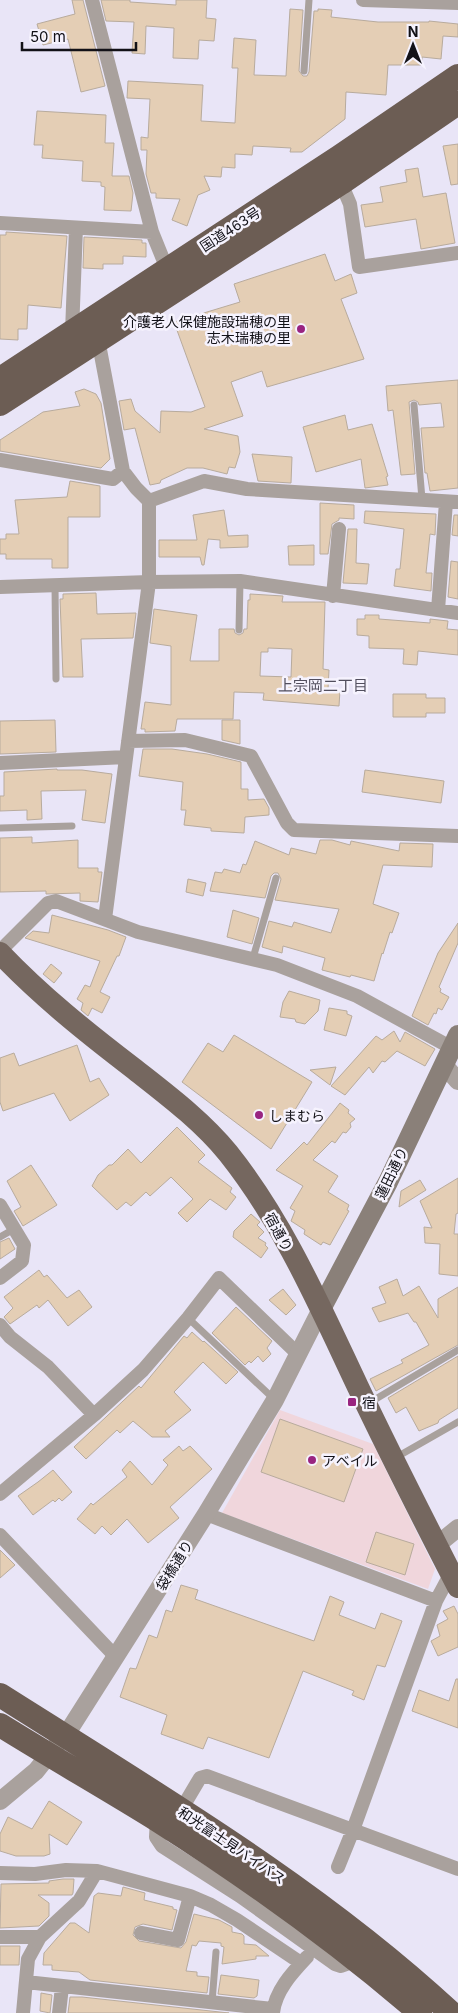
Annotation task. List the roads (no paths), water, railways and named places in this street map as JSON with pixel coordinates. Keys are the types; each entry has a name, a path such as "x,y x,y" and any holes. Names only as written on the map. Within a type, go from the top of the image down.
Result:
{"highway":[{"name":"国道463号","path":"0,379 339,157 458,76"},
{"name":"国道463号","path":"0,404 341,182 458,103"},
{"name":"和光富士見バイパス","path":"0,1695 181,1810 290,1884 382,1954 450,2013"},
{"name":"和光富士見バイパス","path":"0,1725 157,1820 230,1868 358,1960 420,2013"}],"main road":[{"name":"宿通り","path":"0,952 30,984 60,1011 189,1113 227,1153 275,1221 321,1309 366,1404 448,1566"},
{"name":"蓮田通り","path":"321,1309 388,1182 451,1050"}],"street":[{"path":"92,0 152,232 167,269"},
{"path":"363,0 458,3"},
{"path":"341,182 350,204 359,267 458,253"},
{"path":"0,223 152,232"},
{"path":"72,332 76,228"},
{"path":"98,340 124,471 136,488 149,501 149,582 105,920"},
{"path":"0,460 113,478 124,471"},
{"path":"149,501 204,481 247,489 452,502 438,610"},
{"path":"333,596 339,529"},
{"path":"0,587 240,581 458,613"},
{"path":"128,741 185,740 251,756 287,823 294,830 458,836"},
{"path":"0,763 126,757"},
{"path":"0,952 48,903 56,901 138,932 277,965 357,996 451,1050 458,1081"},
{"path":"0,1205 24,1245 22,1261 0,1278"},
{"path":"0,1494 94,1415 143,1370 188,1318 219,1278 299,1354"},
{"name":"袋橋通り","path":"0,1801 36,1771 49,1756 116,1656 206,1514 275,1400 321,1309"},
{"path":"0,1326 10,1337 48,1367 94,1415"},
{"path":"206,1514 436,1601"},
{"path":"338,1867 436,1601 458,1528"},
{"path":"0,1535 116,1656"},
{"path":"181,1810 200,1778 207,1776 458,1869"},
{"path":"157,1820 156,1837 162,1846 240,1896 335,1964 340,1966 358,1960"},
{"path":"0,1873 35,1874 66,1870 97,1871 190,1896 211,1905 237,1920 301,1963"},
{"path":"23,2013 28,1959 40,1936 79,1901 97,1871"},
{"path":"141,1932 178,1940 190,1896"},
{"path":"0,1937 40,1936"},
{"path":"26,1982 212,2002 273,2011 279,1991 314,1949"},
{"path":"59,2013 62,1987"}],"lane":[{"path":"304,71 309,0"},
{"path":"414,405 422,499"},
{"path":"238,630 240,581"},
{"path":"55,585 56,679"},
{"path":"0,828 72,826"},
{"path":"254,958 276,878"},
{"path":"0,1237 14,1229"},
{"path":"188,1318 275,1400"},
{"path":"366,1404 458,1350"},
{"path":"394,1459 458,1422"},
{"path":"212,2002 216,1952"}],"place":[{"name":"介護老人保健施設瑞穂の里 志木瑞穂の里","path":"301,329"},
{"name":"しまむら","path":"259,1115"},
{"name":"宿","path":"352,1402"},
{"name":"アベイル","path":"312,1460"}],"district":[{"name":"上宗岡二丁目","path":"323,685"}]}
